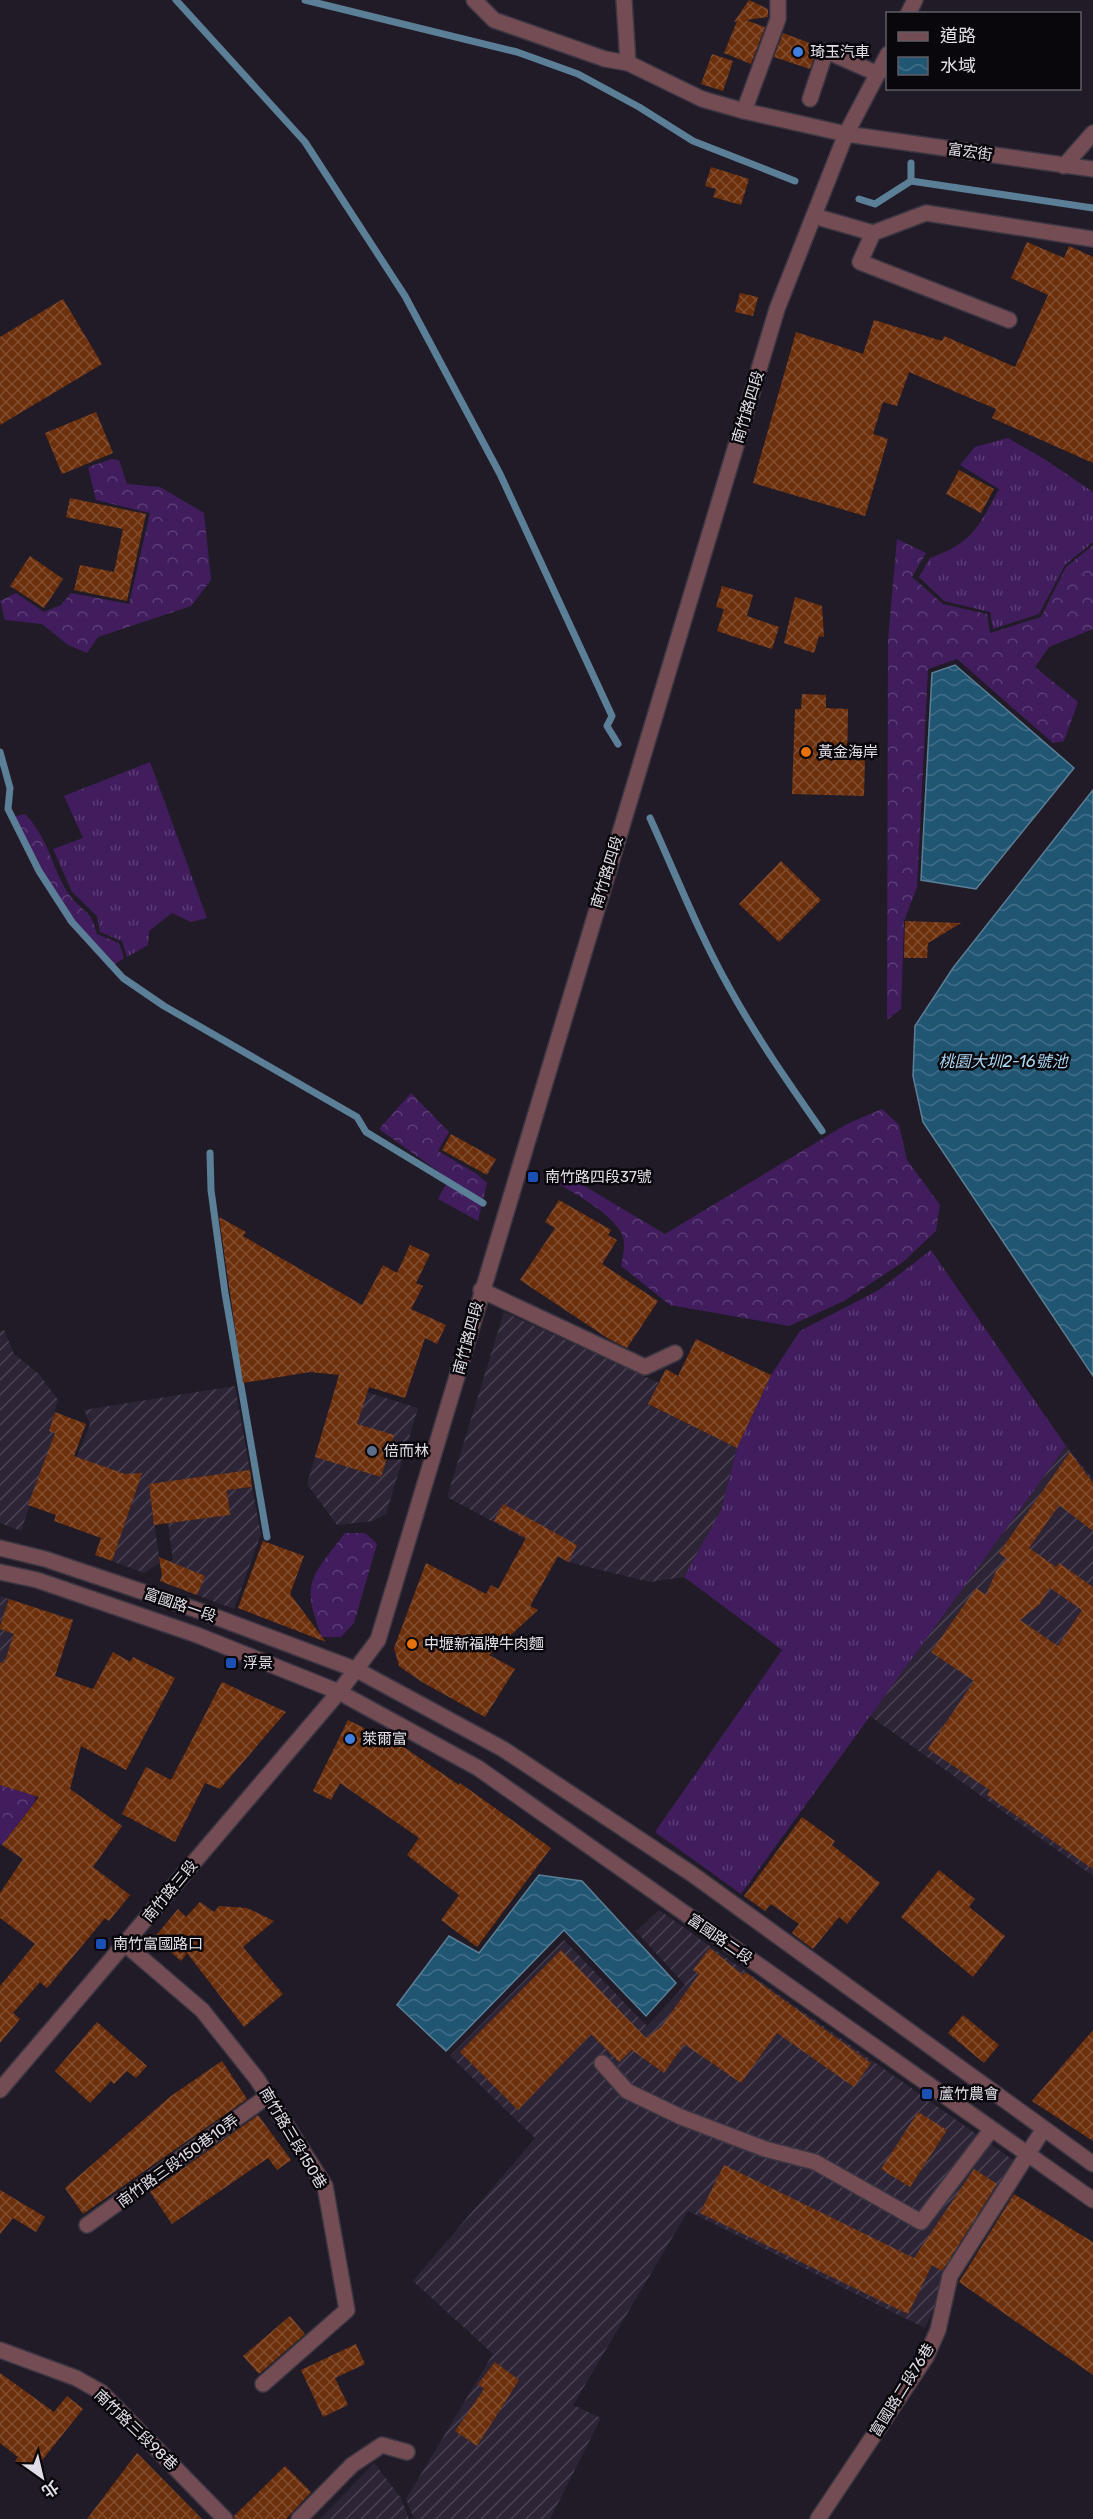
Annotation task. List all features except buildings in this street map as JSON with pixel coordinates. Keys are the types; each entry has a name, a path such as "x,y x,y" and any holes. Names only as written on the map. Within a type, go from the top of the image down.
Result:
{"street":[{"name":"富宏街","path":"474,0 494,20 605,59 627,63 702,99 744,111 846,134 1093,170"},
{"path":"624,0 627,63"},
{"path":"744,111 778,19 778,0"},
{"path":"810,99 826,51 878,74"},
{"name":"南竹路四段","path":"339,1692 378,1640 444,1426 481,1290 777,309 846,134 886,58"},
{"path":"1064,166 1093,133"},
{"path":"814,216 873,232 926,213 1093,239"},
{"path":"873,232 860,262 1009,320"},
{"path":"481,1290 645,1367 675,1353"},
{"name":"富國路一段","path":"0,1548 45,1559 200,1611 357,1670"},
{"name":"富國路一段","path":"0,1572 37,1580 197,1635 339,1692"},
{"path":"357,1670 503,1749 692,1874 1093,2164"},
{"name":"南竹路三段","path":"0,2090 339,1692"},
{"name":"富國路二段","path":"339,1692 478,1768 1093,2200"},
{"name":"南竹路三段150巷","path":"125,1944 202,2010 268,2096 325,2186 347,2310 263,2384"},
{"path":"602,2063 627,2091 681,2117 765,2149 816,2162 921,2222 991,2130"},
{"name":"南竹路三段150巷10弄","path":"87,2225 268,2096"},
{"name":"富國路二段76巷","path":"818,2519 926,2356 938,2330 950,2276 1043,2130"},
{"name":"南竹路三段98巷","path":"0,2350 76,2378 101,2392 225,2519"},
{"path":"299,2519 352,2465 381,2445 407,2452"}],"shaded area":[{"path":"504,1312 659,1383 649,1405 737,1448 721,1510 684,1577 650,1582 568,1562 447,1497"},
{"path":"4,1330 14,1354 39,1374 58,1400 49,1430 55,1433 21,1531 0,1523 0,1331"},
{"path":"337,1383 418,1408 386,1514 373,1521 337,1525 307,1484"},
{"path":"235,1386 250,1470 149,1484 160,1563 144,1573 112,1561 142,1473 123,1475 77,1457 90,1424 84,1410"},
{"path":"1066,1446 1093,1479 1093,1876 870,1716"},
{"path":"252,1487 261,1534 234,1609 160,1581 167,1562 173,1560 168,1523 230,1515 227,1490"},
{"path":"0,1596 9,1599 0,1626"},
{"path":"0,1629 14,1634 4,1662 0,1662"},
{"path":"659,1910 1020,2165 947,2278 925,2328 688,2211 573,2405 601,2418 550,2519 414,2519 406,2499 493,2354 413,2281 535,2138 450,2056 564,1940 647,2026 685,1985 636,1931"},
{"path":"374,2463 401,2498 409,2519 320,2519"}],"green space":[{"path":"1008,438 1046,460 1093,492 1093,542 1065,565 1039,614 993,629 990,612 944,601 919,577 930,558 956,546 973,532 999,489 960,465 975,447"},
{"path":"112,459 119,460 127,484 160,487 204,513 211,580 191,606 98,637 87,653 68,645 42,624 5,620 0,601 16,593 44,612 61,605 71,593 129,604 150,513 96,500 88,467"},
{"path":"897,539 926,553 912,577 943,604 987,614 990,633 1041,617 1066,567 1093,545 1093,629 1049,647 1035,667 1078,702 1064,741 1053,743 957,659 928,669 917,887 904,921 901,1009 887,1020 888,639"},
{"path":"150,762 207,918 191,922 172,913 149,931 148,945 127,957 122,941 100,932 97,916 72,892 53,849 83,838 64,796"},
{"path":"25,814 45,843 68,893 92,919 97,934 119,943 124,958 109,968 68,923 35,871 9,818"},
{"path":"411,1093 449,1132 438,1151 477,1174 487,1183 478,1221 438,1199 449,1179 379,1129"},
{"path":"882,1109 899,1125 907,1160 940,1205 936,1231 903,1262 844,1301 789,1326 670,1305 621,1266 624,1250 622,1234 609,1218 588,1202 547,1178 551,1166 665,1234 847,1124"},
{"path":"931,1250 1066,1446 741,1894 655,1832 782,1650 684,1577 721,1510 737,1448 771,1375 800,1331 879,1290"},
{"path":"345,1533 365,1533 377,1544 354,1623 341,1637 322,1637 312,1603 313,1580 317,1570"},
{"path":"0,1785 36,1796 34,1803 2,1845 0,1844"}],"water":[{"path":"955,665 1074,768 976,889 921,880 932,673"},
{"name":"桃園大圳2-16號池","path":"1093,790 1093,1376 923,1122 913,1076 915,1026 953,968"},
{"path":"539,1875 582,1881 676,1983 646,2016 564,1930 446,2051 397,2005 449,1936 479,1953"}],"waterway":[{"path":"176,0 305,142 405,296 500,474 612,716 607,726 618,744"},
{"path":"305,0 517,52 578,74 639,107 693,141 795,181"},
{"path":"911,163 911,181"},
{"path":"859,199 875,204 911,181 1093,208"},
{"path":"0,752 10,788 8,809 39,871 72,922 123,978 164,1006 357,1117 366,1132 483,1203"},
{"path":"650,818 698,926 730,989 786,1079 822,1131"},
{"path":"210,1153 211,1190 225,1293 267,1537"}],"place":[{"name":"琦玉汽車","path":"798,52"},
{"name":"黃金海岸","path":"806,752"},
{"name":"南竹路四段37號","path":"533,1177"},
{"name":"倍而林","path":"372,1451"},
{"name":"中壢新福牌牛肉麵","path":"412,1644"},
{"name":"浮景","path":"231,1663"},
{"name":"萊爾富","path":"350,1739"},
{"name":"南竹富國路口","path":"101,1944"},
{"name":"蘆竹農會","path":"927,2094"}]}
